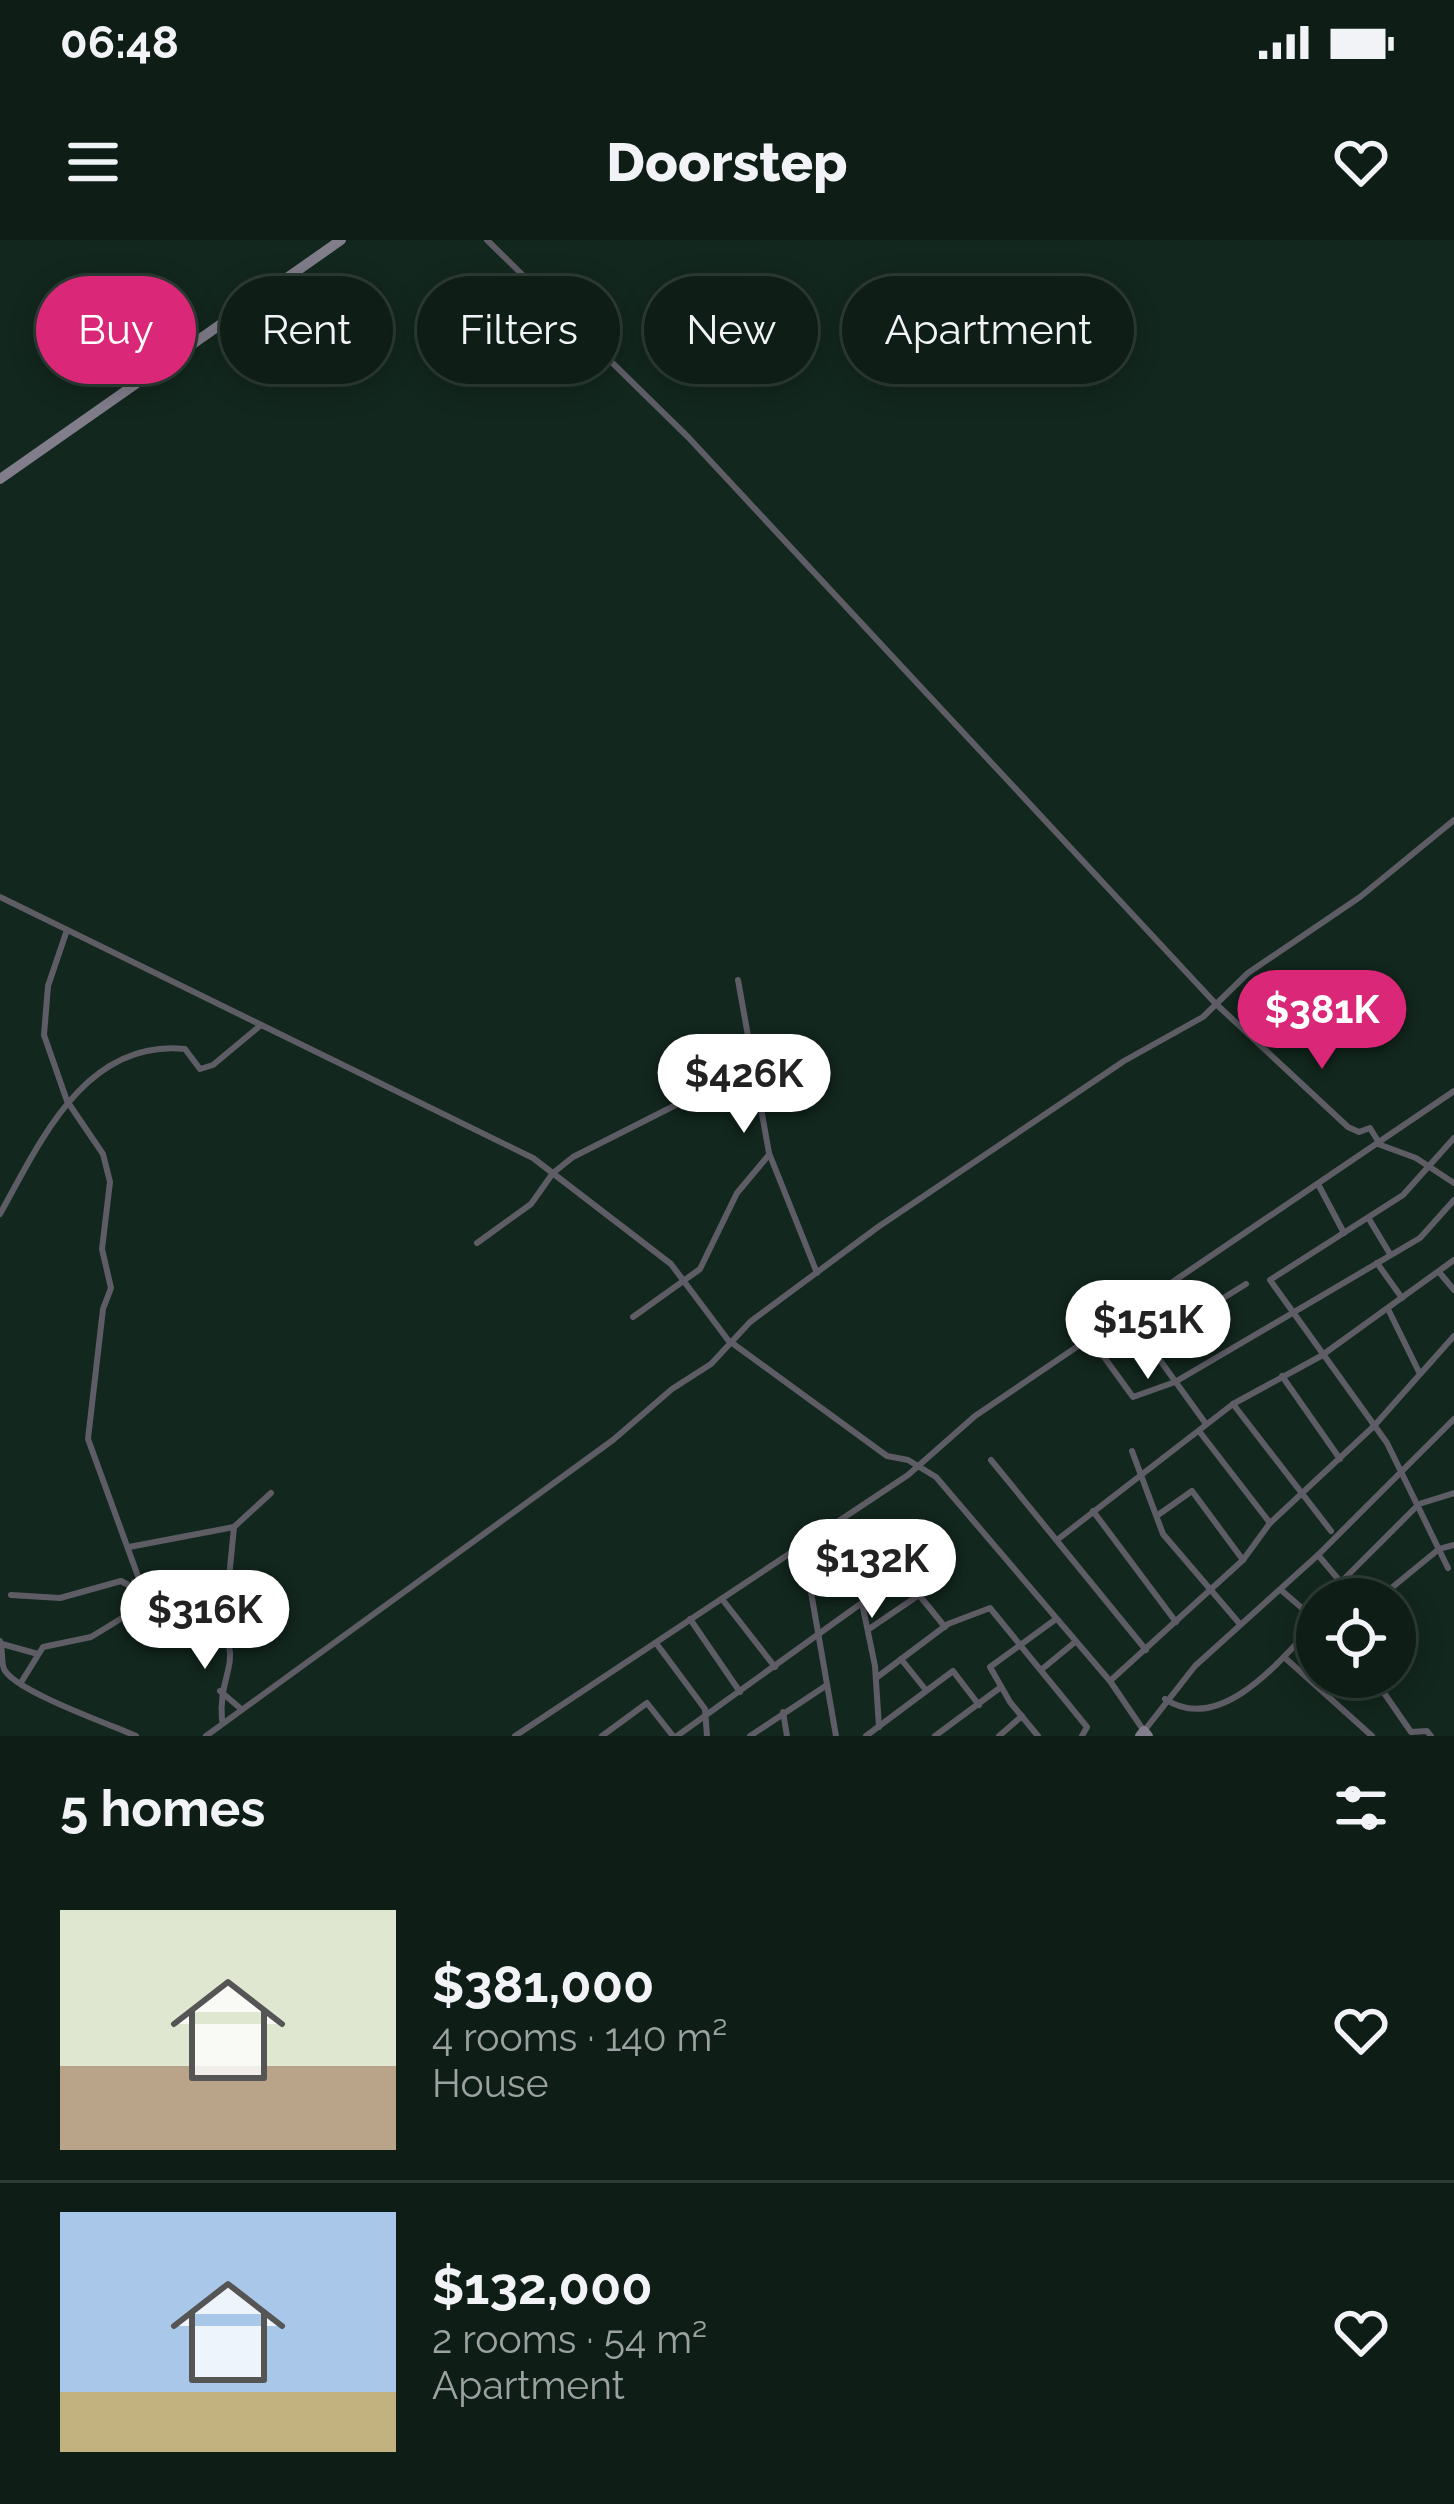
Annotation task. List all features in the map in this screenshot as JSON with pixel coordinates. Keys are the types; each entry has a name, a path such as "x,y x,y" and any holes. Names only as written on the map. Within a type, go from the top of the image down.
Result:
{"street":[{"path":"0,479 341,240"},
{"path":"487,240 688,437 1215,1003 1348,1127 1359,1132 1370,1128 1377,1142 1454,1183"},
{"path":"206,1736 613,1440 671,1389 710,1364 728,1340 817,1273 1124,1061 1203,1017 1215,1003 1454,820"},
{"path":"0,897 533,1158 670,1264 728,1340 884,1454 936,1477 1110,1681 1144,1734 1165,1699 1318,1556 1454,1419"},
{"path":"22,1681 50,1644 91,1637 122,1621 132,1612 134,1583 129,1547 93,1464 86,1423 103,1309 111,1288 102,1250 110,1182 103,1154 67,1101 44,1020 68,930"},
{"path":"738,980 769,1153 817,1273"},
{"path":"0,1214 67,1101 123,1060 185,1049 200,1069 214,1065 261,1025"},
{"path":"477,1243 531,1204 553,1173 573,1157 751,1067"},
{"path":"515,1736 803,1546 916,1468 975,1416 1454,1091"},
{"path":"1448,1568 1402,1470 1270,1280 1403,1195 1454,1138"},
{"path":"633,1318 700,1269 737,1193 769,1153"},
{"path":"1318,1184 1343,1233"},
{"path":"1104,1357 1133,1396 1174,1382 1296,1316 1420,1238 1454,1200"},
{"path":"1369,1219 1390,1254"},
{"path":"1057,1540 1233,1404 1322,1356 1358,1325 1389,1310 1454,1260"},
{"path":"1377,1263 1402,1298"},
{"path":"1438,1272 1454,1290"},
{"path":"1149,1344 1246,1283"},
{"path":"1389,1310 1419,1372"},
{"path":"1126,1313 1270,1523"},
{"path":"1110,1681 1243,1560 1270,1523 1374,1426 1454,1336"},
{"path":"1282,1376 1340,1459"},
{"path":"1233,1404 1330,1531"},
{"path":"1132,1451 1163,1534 1240,1624"},
{"path":"991,1460 1146,1650"},
{"path":"1158,1515 1192,1491 1243,1560"},
{"path":"129,1547 234,1527 271,1492"},
{"path":"1345,1578 1419,1504 1454,1493"},
{"path":"1093,1511 1176,1622"},
{"path":"202,1613 228,1588 234,1527"},
{"path":"803,1546 836,1736"},
{"path":"1404,1578 1439,1549 1454,1546"},
{"path":"1318,1556 1341,1578"},
{"path":"602,1736 647,1703 675,1736 902,1574 945,1627"},
{"path":"10,1595 60,1598 121,1581 134,1583 147,1600 182,1603 202,1613 228,1635 233,1647 220,1691 222,1723"},
{"path":"1165,1699 1179,1709 1224,1706 1284,1657 1317,1622 1281,1590"},
{"path":"869,1629 919,1595"},
{"path":"722,1598 775,1667"},
{"path":"862,1603 876,1678 879,1727"},
{"path":"876,1678 945,1627 990,1608 1088,1727 1082,1736"},
{"path":"690,1619 740,1692"},
{"path":"1039,1736 990,1667 1056,1619"},
{"path":"39,1654 1,1642 4,1669 62,1708 136,1736"},
{"path":"1041,1670 1075,1642"},
{"path":"656,1643 707,1715 707,1736"},
{"path":"1284,1657 1372,1736"},
{"path":"901,1659 925,1689"},
{"path":"866,1736 953,1671 980,1705"},
{"path":"750,1736 827,1685"},
{"path":"935,1736 1001,1687"},
{"path":"220,1691 242,1709"},
{"path":"1388,1698 1411,1732 1426,1731 1431,1736"},
{"path":"783,1712 787,1736"},
{"path":"999,1736 1022,1716"}]}
